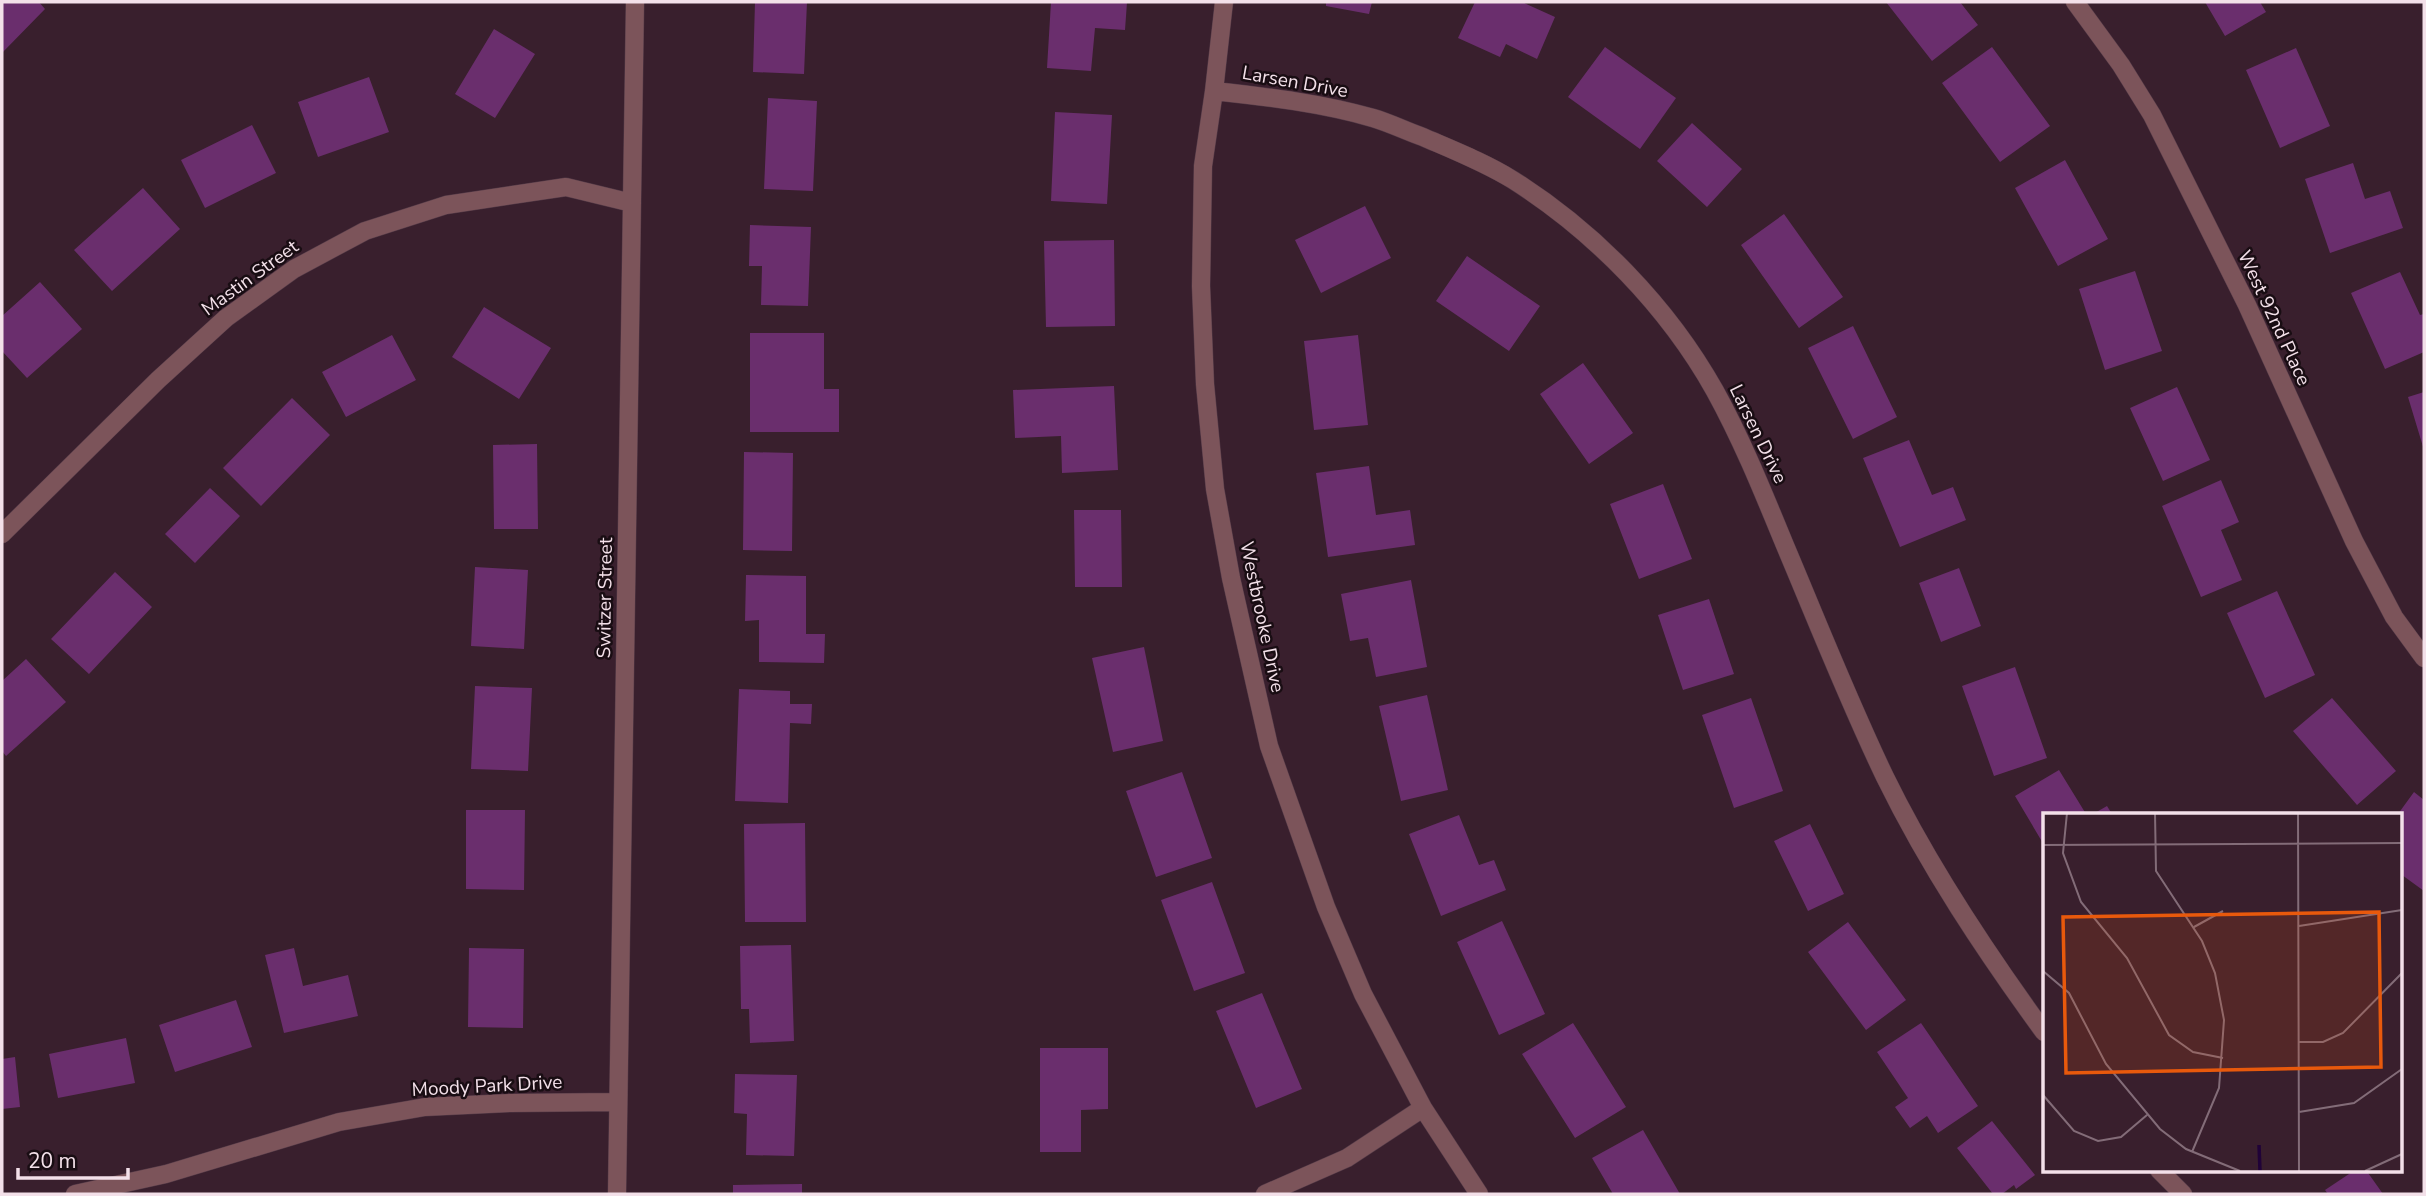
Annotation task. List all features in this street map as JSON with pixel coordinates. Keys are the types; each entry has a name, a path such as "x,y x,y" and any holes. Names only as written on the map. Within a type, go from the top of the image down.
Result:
{"street":[{"name":"Switzer Street","path":"617,1194 635,2"},
{"name":"Westbrooke Drive","path":"1224,2 1203,166 1200,286 1205,384 1215,489 1231,578 1269,746 1322,895 1363,994 1423,1108 1479,1194"},
{"name":"West 92nd Place","path":"2075,2 2121,65 2152,115 2247,305 2354,541 2394,617 2424,658"},
{"name":"Larsen Drive","path":"1214,91 1295,100 1375,118 1443,146 1511,178 1564,215 1630,277 1682,337 1714,391 1750,460 1840,677 1886,779 1939,877 1987,951 2043,1029"},
{"name":"Mastin Street","path":"2,534 158,380 226,318 294,268 365,230 446,205 566,187 632,203"},
{"name":"Moody Park Drive","path":"75,1194 166,1174 339,1122 425,1107 617,1102"},
{"path":"1265,1194 1347,1158 1423,1108"},
{"path":"2161,1172 2183,1194"}],"building":[{"path":"2,2 39,2 45,9 2,53"},
{"path":"755,2 807,2 804,74 753,72"},
{"path":"1051,2 1127,2 1125,30 1095,28 1091,71 1047,68"},
{"path":"1326,2 1372,2 1369,14 1326,6"},
{"path":"1475,2 1522,2 1555,17 1537,59 1506,44 1500,57 1458,38"},
{"path":"1886,2 1960,2 1978,25 1932,61"},
{"path":"2205,2 2260,2 2266,12 2225,36"},
{"path":"494,29 535,54 495,118 455,94"},
{"path":"1605,47 1676,98 1640,149 1568,97"},
{"path":"1992,47 2050,126 2000,162 1942,83"},
{"path":"2296,48 2330,126 2280,148 2246,70"},
{"path":"369,77 389,132 318,157 298,102"},
{"path":"768,98 817,101 813,191 764,189"},
{"path":"1055,112 1112,115 1107,204 1051,201"},
{"path":"1692,123 1742,169 1707,207 1657,161"},
{"path":"252,125 276,173 205,208 181,160"},
{"path":"2065,160 2108,239 2058,266 2015,188"},
{"path":"2353,163 2365,199 2390,191 2403,228 2330,253 2305,179"},
{"path":"143,188 180,229 112,291 74,250"},
{"path":"1365,206 1391,258 1321,293 1295,240"},
{"path":"1784,214 1843,297 1799,328 1741,245"},
{"path":"750,225 811,227 808,306 761,305 762,266 749,266"},
{"path":"1114,240 1115,326 1046,327 1044,241"},
{"path":"1467,256 1540,306 1509,351 1436,301"},
{"path":"2135,271 2162,351 2105,370 2079,289"},
{"path":"2400,272 2420,315 2424,314 2424,352 2385,369 2351,293"},
{"path":"40,282 82,329 27,378 2,351 2,316"},
{"path":"484,307 551,348 519,399 452,357"},
{"path":"1853,326 1897,417 1853,439 1808,348"},
{"path":"750,333 824,333 824,389 839,389 839,432 750,432"},
{"path":"392,335 416,380 346,417 322,372"},
{"path":"1358,335 1368,425 1314,430 1304,341"},
{"path":"1583,363 1633,433 1589,464 1540,394"},
{"path":"1114,386 1118,470 1062,473 1061,436 1015,438 1013,390"},
{"path":"2177,387 2210,460 2163,481 2130,408"},
{"path":"2424,392 2424,450 2408,397"},
{"path":"292,398 330,435 261,506 223,468"},
{"path":"1909,440 1932,495 1953,487 1966,520 1900,547 1863,458"},
{"path":"537,444 538,529 494,529 493,445"},
{"path":"744,452 793,453 792,551 743,550"},
{"path":"1369,466 1376,515 1410,510 1415,545 1328,557 1316,473"},
{"path":"2221,480 2239,522 2221,530 2242,580 2201,597 2162,506"},
{"path":"1663,484 1692,559 1639,579 1610,504"},
{"path":"210,488 240,516 195,563 165,534"},
{"path":"1074,510 1121,510 1122,587 1075,587"},
{"path":"475,567 528,570 524,649 471,646"},
{"path":"1959,568 1981,626 1941,642 1919,583"},
{"path":"115,572 152,607 89,674 51,639"},
{"path":"746,575 806,576 806,634 825,634 824,663 759,662 759,620 745,621"},
{"path":"1411,580 1427,667 1376,677 1368,638 1350,641 1341,594"},
{"path":"2277,591 2315,675 2265,698 2227,613"},
{"path":"1709,599 1734,674 1683,690 1658,615"},
{"path":"1144,647 1163,741 1113,752 1092,658"},
{"path":"26,659 66,702 6,756 2,751 2,681"},
{"path":"2015,667 2047,758 1994,776 1962,686"},
{"path":"475,686 532,688 528,771 471,769"},
{"path":"739,689 790,691 790,704 812,704 811,724 790,723 788,803 735,801"},
{"path":"1427,695 1448,790 1401,801 1379,706"},
{"path":"1751,698 1783,791 1734,808 1702,715"},
{"path":"2332,698 2396,771 2357,805 2293,731"},
{"path":"2059,770 2085,813 2043,813 2043,843 2015,796"},
{"path":"1182,772 1212,858 1156,877 1126,791"},
{"path":"2414,792 2424,800 2424,891 2402,875 2402,813 2399,813"},
{"path":"2107,806 2111,813 2095,813"},
{"path":"466,810 525,810 524,890 466,889"},
{"path":"1459,815 1479,865 1494,860 1506,890 1441,916 1409,834"},
{"path":"805,823 806,922 745,922 744,824"},
{"path":"1810,824 1844,894 1808,911 1774,841"},
{"path":"1212,882 1245,973 1194,991 1161,900"},
{"path":"1502,921 1545,1014 1499,1035 1457,942"},
{"path":"1848,922 1906,1000 1866,1030 1808,952"},
{"path":"791,945 794,1041 750,1043 749,1009 741,1009 740,946"},
{"path":"294,948 303,986 348,975 358,1016 284,1033 265,955"},
{"path":"469,948 524,949 523,1028 468,1027"},
{"path":"1262,993 1302,1089 1256,1108 1216,1011"},
{"path":"236,1000 252,1047 175,1072 159,1025"},
{"path":"1573,1023 1626,1107 1575,1138 1522,1054"},
{"path":"1921,1023 1978,1106 1938,1133 1927,1116 1910,1128 1895,1107 1908,1098 1877,1052"},
{"path":"126,1038 135,1083 58,1098 49,1054"},
{"path":"1040,1048 1108,1048 1108,1109 1081,1110 1081,1152 1040,1152"},
{"path":"15,1057 20,1107 2,1109 2,1059"},
{"path":"735,1074 797,1075 794,1156 746,1155 747,1114 734,1113"},
{"path":"1992,1121 2035,1175 2016,1189 2014,1185 2002,1194 1993,1194 1957,1148"},
{"path":"1643,1130 1680,1194 1613,1194 1592,1158"},
{"path":"2352,1172 2367,1172 2383,1194 2328,1194 2325,1190"},
{"path":"802,1184 802,1194 733,1194 733,1185"}]}
